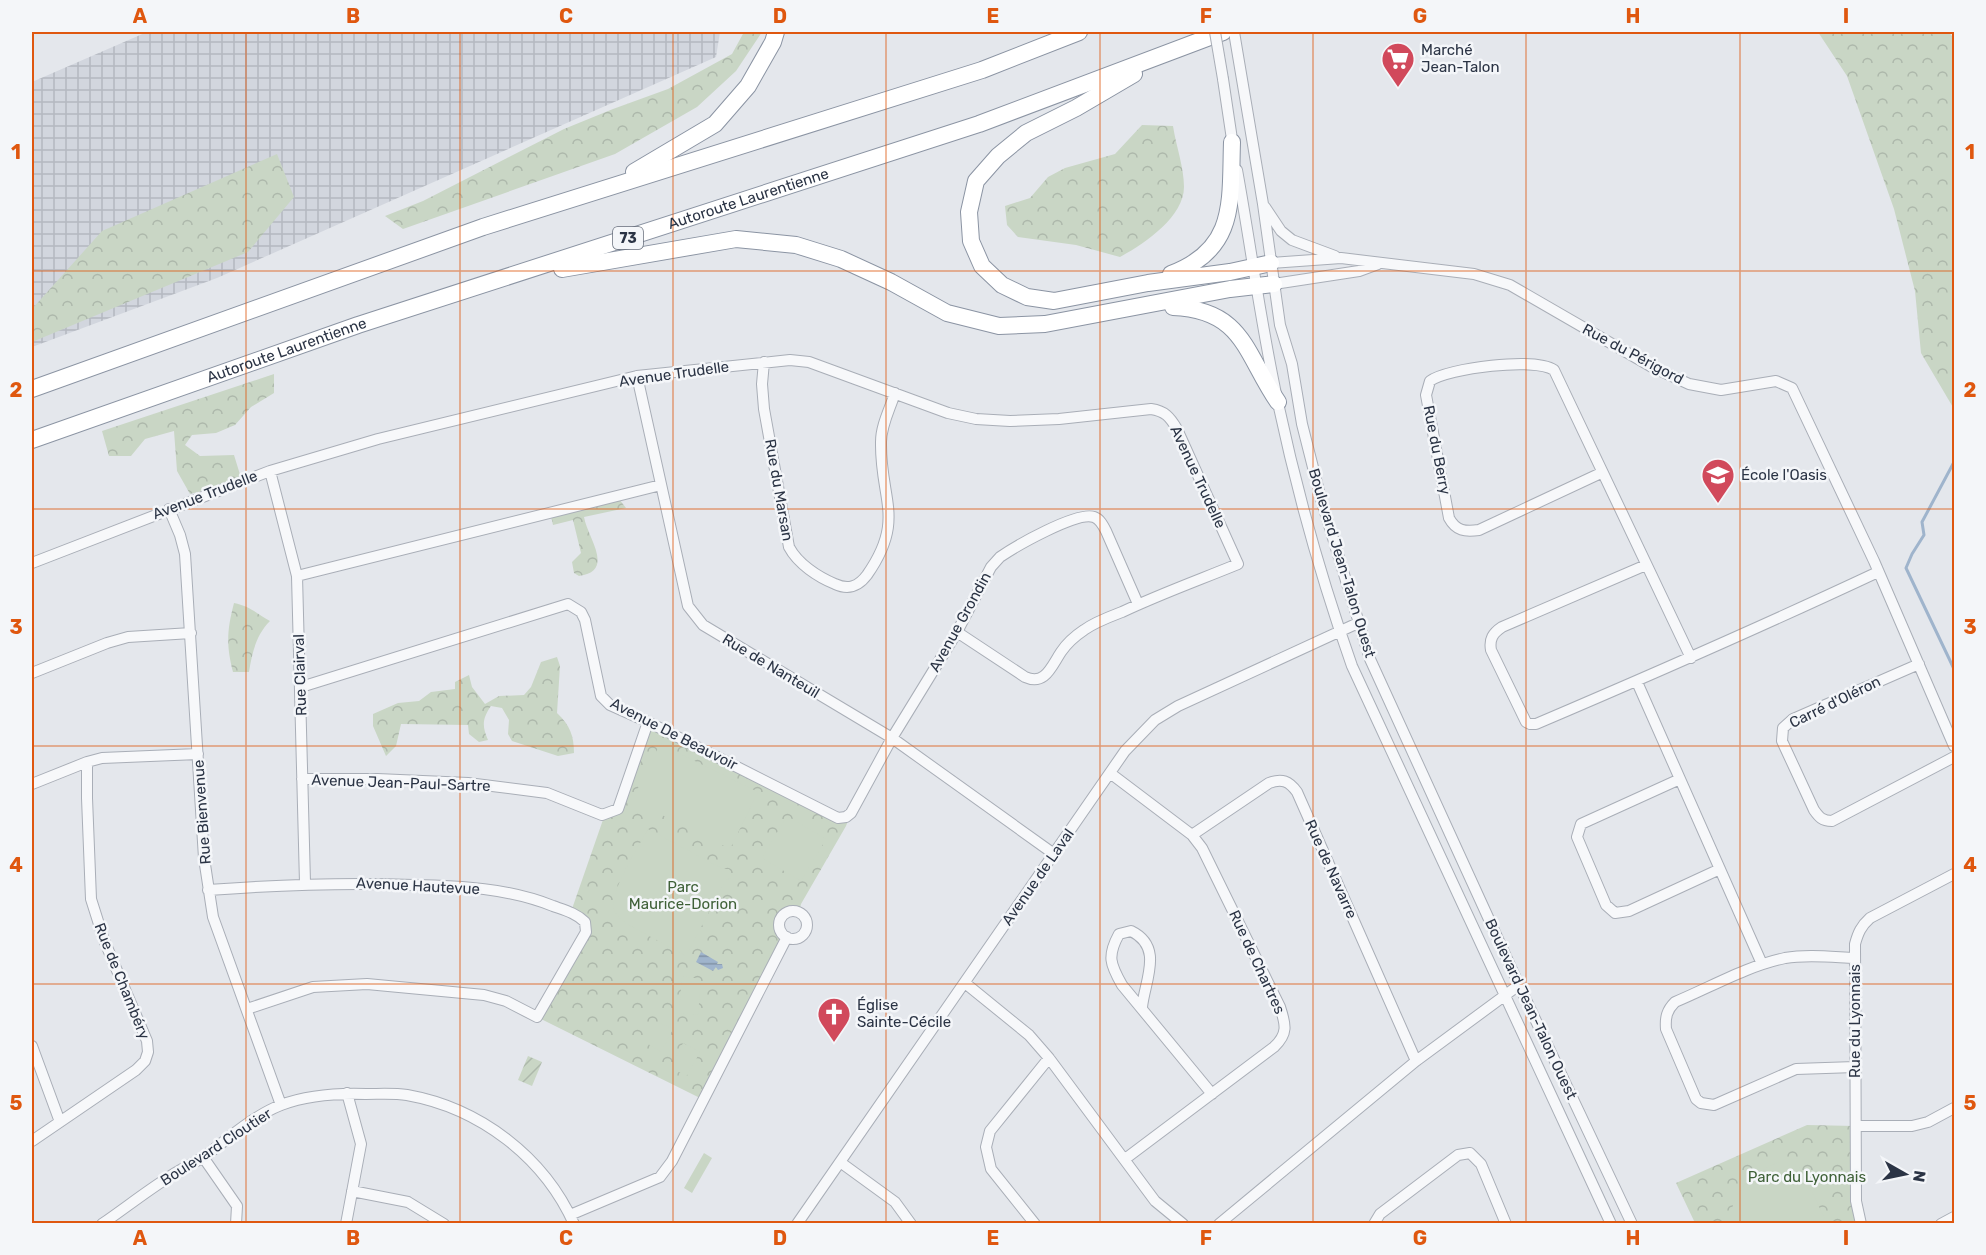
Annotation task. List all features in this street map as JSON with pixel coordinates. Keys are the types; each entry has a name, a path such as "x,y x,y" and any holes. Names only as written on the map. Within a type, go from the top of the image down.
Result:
{"highway":[{"path":"609,187 715,123 748,86 773,42 776,32"},
{"path":"32,390 483,227 982,70 1079,32"},
{"name":"Autoroute Laurentienne","path":"32,440 358,325 979,124 1223,32"},
{"path":"1176,49 1076,108 1026,133 998,156 976,181 969,212 972,241 982,266 1002,285 1027,297 1054,301 1262,265"},
{"path":"1148,283 1197,262 1214,246 1224,228 1230,203 1232,142"},
{"path":"502,280 736,239 796,245 841,259 891,282 947,313 999,327 1045,324 1265,284"},
{"path":"1136,308 1195,308 1231,327 1244,342 1255,360 1263,381 1278,402"}],"street":[{"name":"Boulevard Jean-Talon Ouest","path":"1215,32 1232,142 1262,265 1278,402 1304,508 1340,631 1352,666 1611,1224"},
{"name":"Boulevard Jean-Talon Ouest","path":"1234,32 1263,204 1262,265 1265,284 1292,364 1302,424 1320,499 1348,594 1356,610 1370,659 1519,985 1632,1224"},
{"path":"1263,204 1281,231 1292,240 1341,258"},
{"name":"Rue du Périgord","path":"1262,265 1341,258 1474,274 1510,285 1652,367 1689,384 1720,390 1776,381 1792,388 1878,572 1954,746"},
{"name":"Rue du Périgord","path":"1265,284 1359,271 1378,264"},
{"name":"Avenue Trudelle","path":"32,563 270,471 378,439 637,376 790,360 809,362 948,413 976,419 1010,421 1059,419 1151,409 1161,411 1170,418 1177,429 1238,564 1138,604"},
{"name":"Rue du Marsan","path":"764,362 762,384 764,409 789,547 801,563 839,586 854,586 862,581 884,546 889,510 881,442 882,430 895,393"},
{"name":"Rue du Berry","path":"1601,473 1479,530 1469,532 1460,530 1453,526 1449,518 1426,395 1430,381 1443,374 1503,364 1541,364 1554,369 1690,658"},
{"name":"Rue de Nanteuil","path":"637,376 688,606 703,625 891,738 1054,854"},
{"name":"Rue Clairval","path":"270,471 297,576 305,883"},
{"path":"297,576 661,485"},
{"name":"Rue Bienvenue","path":"169,509 185,554 204,858 213,917 281,1106"},
{"name":"Avenue Grondin","path":"891,738 957,632 991,567 1000,556 1075,518 1085,516 1100,521 1138,604"},
{"path":"1646,565 1502,627 1492,636 1491,650 1523,717 1530,724 1536,724 1690,658 1878,572"},
{"name":"Avenue De Beauvoir","path":"301,687 568,604 581,612 585,620 601,696 610,705 838,818 846,817 851,813 891,738"},
{"path":"957,632 1024,677 1039,680 1048,674 1073,638 1086,628 1138,604"},
{"name":"Avenue de Laval","path":"797,1224 1125,751 1155,720 1178,706 1358,623"},
{"path":"32,673 118,640 146,635 190,633"},
{"name":"Carré d'Oléron","path":"1919,664 1793,719 1783,729 1782,741 1814,810 1825,821 1832,821 1954,757"},
{"path":"1636,681 1762,964"},
{"name":"Avenue Jean-Paul-Sartre","path":"302,779 377,779 468,783 547,793 602,815 618,809 648,722"},
{"path":"32,784 102,758 198,754"},
{"name":"Rue de Chambéry","path":"32,1141 136,1070 145,1061 148,1052 143,1030 104,940 91,899 87,762"},
{"name":"Rue de Chartres","path":"1110,773 1192,836 1202,848 1280,1007 1285,1029 1282,1040 1125,1160"},
{"name":"Rue de Navarre","path":"1192,836 1269,783 1285,780 1292,785 1416,1061"},
{"path":"1680,780 1581,824 1577,837 1606,905 1615,913 1629,911 1720,869"},
{"name":"Rue du Lyonnais","path":"1861,1224 1856,1201 1855,945 1863,925 1870,918 1954,874"},
{"name":"Avenue Hautevue","path":"208,890 305,883 474,887 531,897 581,917 585,921 586,932 537,1017 506,1001 484,994 367,984 313,987 247,1009"},
{"path":"1142,1007 1151,963 1150,954 1148,945 1140,935 1131,931 1119,934 1112,946 1113,969 1122,985 1212,1094"},
{"path":"572,1219 660,1177 672,1161 787,938"},
{"path":"1855,958 1823,956 1787,958 1762,964 1675,1002 1665,1021 1666,1029 1696,1099 1701,1103 1714,1105 1796,1069 1855,1067"},
{"path":"965,983 1029,1035 1049,1058 1155,1201 1183,1224"},
{"path":"1219,1224 1416,1061 1519,985"},
{"path":"32,1047 60,1122"},
{"path":"1035,1224 991,1169 986,1148 990,1131 1049,1058"},
{"path":"346,1224 361,1144 347,1094"},
{"name":"Boulevard Cloutier","path":"102,1224 168,1178 203,1157 240,1129 281,1106 325,1095 347,1094 407,1095 447,1106 483,1123 516,1146 540,1169 572,1219"},
{"path":"1856,1126 1912,1126 1928,1122 1954,1108"},
{"path":"1374,1224 1380,1214 1458,1155 1470,1153 1481,1164 1506,1224"},
{"path":"203,1157 237,1206 236,1224"},
{"path":"840,1162 896,1202 911,1224"},
{"path":"352,1191 408,1202 444,1224"},
{"path":"1941,1224 1954,1217"}],"shaded area":[{"path":"147,32 720,32 716,57 217,278 32,347 32,82"}],"green space":[{"path":"744,32 762,32 736,71 697,107 615,154 403,229 385,216 423,201 564,129 668,89 732,54"},
{"path":"1818,32 1949,32 1954,39 1954,409 1921,353 1915,291 1894,209 1847,76"},
{"path":"1142,125 1173,126 1184,179 1182,198 1177,209 1151,237 1120,257 1076,245 1018,237 1007,225 1005,206 1030,198 1048,177 1065,168 1115,154"},
{"path":"277,154 294,197 248,252 32,342 32,309 102,231"},
{"path":"274,374 274,393 251,407 235,425 216,433 192,435 185,445 200,456 234,455 242,481 190,494 177,471 174,431 145,439 131,456 109,456 102,431"},
{"path":"619,499 626,508 584,517 598,560 596,567 590,573 579,576 574,573 572,562 581,553 573,520 553,525 551,516"},
{"path":"234,603 249,608 270,621 261,632 255,645 249,672 233,672 228,638"},
{"path":"557,657 560,666 557,713 570,731 574,753 558,756 512,741 508,734 509,720 502,708 491,706 484,723 488,740 479,742 469,734 468,725 401,724 396,746 386,756 373,726 373,714 398,703 419,701 431,692 455,689 455,682 469,675 472,687 485,704 499,696 524,695 531,687 541,662"},
{"name":"Parc Maurice-Dorion","path":"648,722 834,818 851,813 846,826 801,904 799,912 791,911 782,917 779,927 784,935 704,1100 537,1017 586,932 572,913 573,906 605,814 618,809"},
{"path":"660,744 758,792 730,849 632,800"},
{"path":"787,816 826,839 801,881 762,858"},
{"path":"648,829 723,869 729,869 732,877 725,881 686,956 627,924 614,909 620,881"},
{"path":"682,976 701,979 698,1015 679,1013"},
{"path":"660,1023 673,1029 661,1052 649,1045"},
{"path":"683,1043 700,1052 687,1076 671,1068"},
{"path":"528,1056 542,1062 532,1086 518,1080"},
{"name":"Parc du Lyonnais","path":"1807,1125 1856,1126 1861,1223 1695,1223 1676,1183"},
{"path":"704,1153 712,1158 692,1193 684,1188"},
{"path":"1785,1160 1796,1160 1827,1223 1730,1223 1731,1211 1740,1191 1764,1169"}],"water":[{"path":"701,952 718,962 717,964 722,964 723,968 718,970 716,967 713,971 696,962"}],"waterway":[{"path":"1954,462 1922,522 1924,535 1906,568 1954,669"}],"place":[{"name":"Marché Jean-Talon","path":"1398,88"},
{"name":"École l'Oasis","path":"1718,504"},
{"name":"Église Sainte-Cécile","path":"834,1043"}]}
